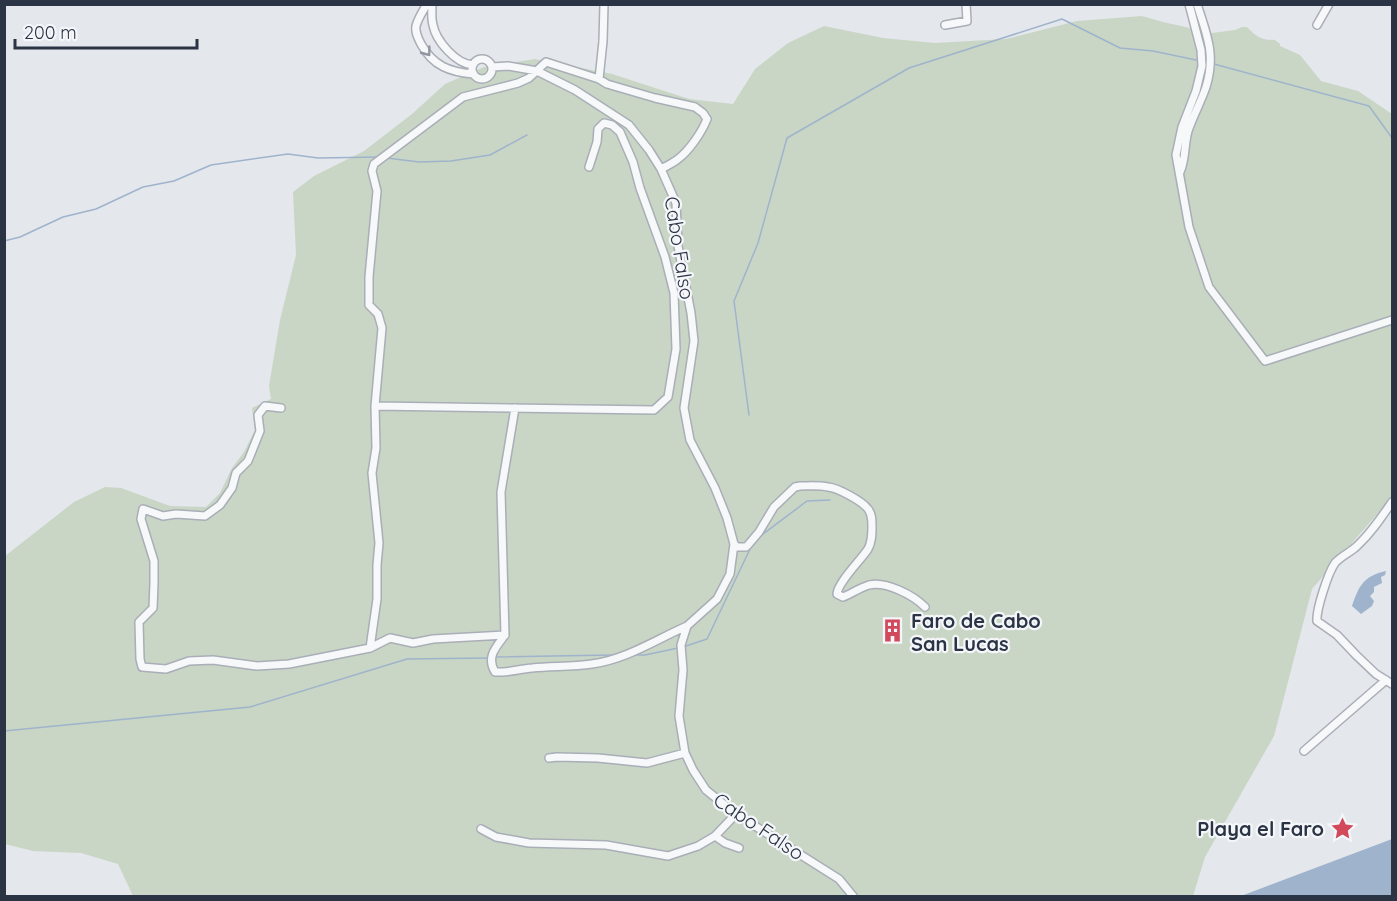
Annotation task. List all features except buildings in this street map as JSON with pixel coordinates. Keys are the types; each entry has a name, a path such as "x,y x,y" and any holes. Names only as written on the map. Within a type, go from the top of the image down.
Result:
{"street":[{"path":"473,65 468,65 455,58 440,42 433,26 433,13 429,4 421,14 416,26 417,36 426,54 449,70 473,74 478,78 487,78 492,67 483,59 477,60 473,65 473,74"},
{"path":"370,648 376,599 376,565 380,543 372,473 376,448 375,406 382,328 378,315 369,305 369,277 377,191 372,171 374,164 463,97 518,83 529,78 546,62 599,79 604,4"},
{"path":"945,25 967,21 966,4"},
{"path":"1189,4 1201,50 1200,75 1182,127 1176,150 1176,161 1189,226 1209,287 1265,361 1392,320"},
{"path":"1180,172 1184,162 1187,135 1206,88 1211,64 1210,47 1197,4"},
{"path":"1317,25 1329,4"},
{"path":"421,14 433,13"},
{"path":"1201,50 1210,47"},
{"path":"449,70 455,58"},
{"path":"492,67 508,66 537,71 575,90 629,125 661,169"},
{"path":"1200,75 1209,77"},
{"name":"Cabo Falso","path":"599,79 607,84 695,107 707,119 704,127 679,159 661,169 676,203 678,246 691,312 694,341 684,408 690,441 715,488 734,544 730,574 717,599 687,626 681,645 683,670 679,716 685,753 706,790 736,814 839,879 853,897"},
{"path":"375,406 654,410 668,397 676,349 674,293 665,257 633,162 620,132 612,125 604,123 598,129 590,167"},
{"path":"281,408 265,406 258,416 260,431 248,460 236,472 232,488 220,505 205,516 176,514 163,516 143,509 141,519 154,561 154,583 153,608 140,622 142,667 166,669 189,660 213,660 257,666 289,664 374,647 390,638 413,643 434,639 505,635"},
{"path":"514,408 501,492 505,635 495,647 492,657 491,665 495,672 594,664 626,655 687,626"},
{"path":"734,544 739,548 748,545 774,507 795,487 820,486 838,489 866,506 872,516 872,529 868,549 853,566 837,594 843,597 870,585 886,585 917,600 925,607"},
{"path":"1304,751 1389,682 1376,674 1337,635 1317,621 1316,613 1335,563 1369,534 1392,502"},
{"path":"667,636 673,637 681,645"},
{"path":"549,758 598,758 647,764 685,753"},
{"path":"480,829 496,837 529,843 606,845 668,856 698,846 715,836 736,814"},
{"path":"715,836 739,848"}],"green space":[{"path":"1142,16 1212,33 1247,27 1259,37 1275,40 1280,46 1300,55 1321,81 1358,91 1392,114 1392,497 1312,589 1274,736 1205,857 1193,896 133,896 118,864 81,853 33,851 5,844 5,556 74,502 105,487 121,488 170,506 206,507 220,493 255,430 252,408 271,399 269,386 280,320 296,255 293,192 314,176 364,151 412,114 445,84 484,67 535,59 612,74 689,99 733,104 755,69 788,43 824,26 883,38 935,43 1006,39 1077,21"}],"water":[{"path":"1386,571 1381,577 1382,583 1374,587 1374,592 1370,596 1374,601 1372,606 1361,614 1352,606 1357,592 1367,579"},
{"path":"1392,839 1392,896 1241,896"}],"waterway":[{"path":"749,415 734,301 758,243 787,138 909,68 1062,19 1120,48 1153,51 1196,60"},
{"path":"1214,64 1369,106 1392,138"},
{"path":"387,158 419,162 451,161 490,155 527,135"},
{"path":"4,241 20,237 63,217 96,209 143,187 174,181 211,165 288,154 318,158 379,157"},
{"path":"759,537 807,501 830,500"},
{"path":"683,647 707,639 751,547"},
{"path":"633,655 645,655 678,648"},
{"path":"495,657 613,655"},
{"path":"4,731 250,707 407,659 490,658"}],"place":[{"name":"Faro de Cabo San Lucas","path":"893,631"},
{"name":"Playa el Faro","path":"1342,828"}]}
